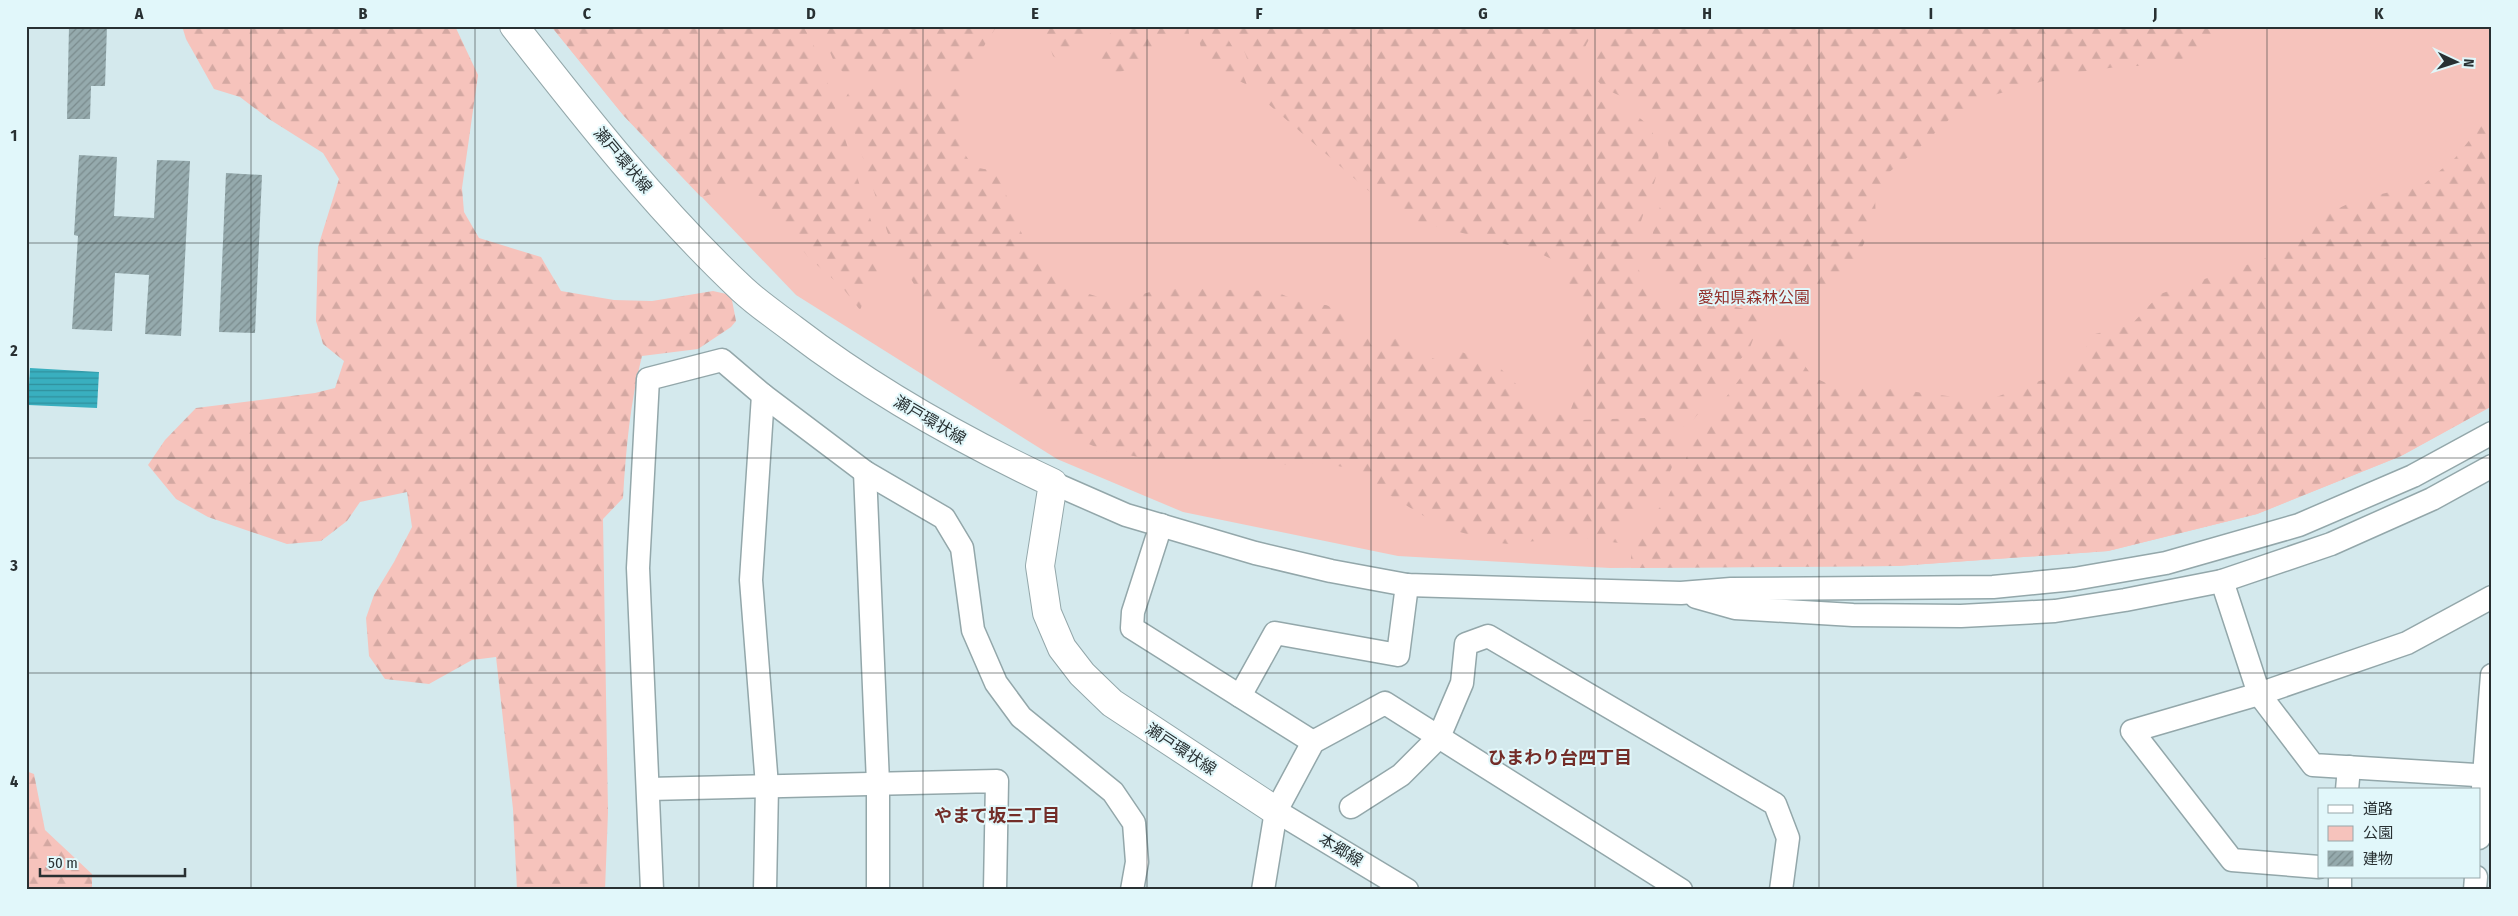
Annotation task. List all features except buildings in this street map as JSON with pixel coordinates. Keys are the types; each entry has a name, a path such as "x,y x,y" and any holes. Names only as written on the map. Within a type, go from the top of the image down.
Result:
{"main road":[{"name":"瀬戸環状線","path":"514,26 557,82 677,223 743,291 863,380 990,454 1053,483 1040,566 1047,613 1062,648 1082,674 1112,703 1276,811"}],"street":[{"path":"652,890 638,568 648,379 722,360 763,395 865,472 944,518 962,548 973,630 996,683 1021,717 1114,792 1134,823 1137,862 1132,890"},
{"path":"763,395 751,580 767,786 765,890"},
{"path":"1053,483 1126,515 1255,553 1331,571 1407,585 1681,593 1732,589 1994,587 2074,579 2166,563 2299,525 2413,476 2492,433"},
{"path":"1681,593 1735,608 1853,615 1961,616 2056,611 2222,581 2331,544 2432,499 2492,466"},
{"path":"865,472 878,783 878,890"},
{"path":"1161,525 1132,612 1132,628 1313,742"},
{"path":"2222,581 2259,694 2313,765 2488,776"},
{"path":"1240,696 1275,633 1398,654 1407,585"},
{"path":"2318,867 2232,860 2132,731 2259,694 2407,642 2492,597"},
{"path":"1351,807 1401,775 1439,737 1462,683 1466,644 1488,636 1775,804 1788,838 1781,890"},
{"path":"2480,831 2488,776 2492,675"},
{"path":"1263,890 1276,811 1313,742 1385,704 1681,890"},
{"path":"2347,788 2349,767"},
{"path":"649,789 997,782 995,890"},
{"name":"本郷線","path":"1276,811 1407,890"}],"green space":[{"path":"182,26 455,26 478,75 462,188 464,212 479,238 541,257 561,291 614,300 652,301 713,291 731,295 736,321 731,327 698,349 642,356 629,426 623,498 603,519 608,812 605,890 517,890 513,809 496,657 472,660 429,684 385,679 369,656 366,618 374,595 412,527 407,492 360,502 347,521 321,541 287,544 208,517 176,499 148,465 165,440 196,408 315,393 335,388 344,361 323,344 316,321 318,247 339,179 323,153 269,119 240,97 214,89 186,39"},
{"name":"愛知県森林公園","path":"551,26 2492,26 2492,406 2401,456 2257,514 2108,551 1897,566 1610,568 1398,556 1183,512 1057,459 796,295 624,116"},
{"path":"551,26 803,26 814,46 827,82 879,246 878,269 860,310 842,287 808,257 762,197 737,187 701,197 624,116"},
{"path":"819,26 997,26 976,58 961,74 844,73 835,64"},
{"path":"1043,26 1102,26 1083,46 1059,60 1053,56"},
{"path":"1116,26 1188,26 1190,42 1184,38 1169,37 1159,46 1154,61 1111,75 1100,71 1098,57 1101,47"},
{"path":"1195,26 1220,26 1232,46 1247,85 1222,73 1211,65 1203,53"},
{"path":"1232,26 1599,26 1591,36 1583,52 1581,64 1587,87 1595,97 1639,117 1648,125 1655,138 1658,156 1657,174 1639,229 1636,247 1637,264 1645,281 1652,290 1665,299 1708,301 1756,313 1760,321 1749,350 1735,365 1721,386 1688,426 1665,427 1659,419 1645,411 1629,410 1598,413 1571,409 1580,385 1577,377 1584,326 1580,301 1570,286 1564,265 1539,253 1416,221 1370,192 1267,103"},
{"path":"1619,26 2230,26 2185,58 2154,66 2124,66 2072,73 1994,95 1954,115 1918,149 1888,173 1875,198 1876,220 1856,259 1847,270 1829,283 1779,304 1720,290 1699,287 1670,287 1661,280 1652,266 1649,258 1649,247 1664,192 1669,149 1666,132 1657,116 1645,107 1605,89 1596,79 1594,67 1597,51"},
{"path":"853,85 961,88 959,130 963,151 977,167 996,170 1026,244 1042,268 1070,288 1105,299 1133,297 1163,288 1274,291 1307,305 1326,305 1345,313 1347,336 1399,338 1416,353 1441,361 1462,352 1499,367 1518,386 1526,401 1539,408 1578,420 1645,418 1654,422 1663,431 1685,435 1675,461 1658,494 1648,508 1626,528 1619,543 1573,537 1509,544 1442,527 1343,467 1322,463 1292,465 1233,460 1145,458 1105,451 1084,442 957,335 922,298 892,246 846,107 846,97"},
{"path":"2489,116 2492,116 2492,406 2401,456 2257,514 2108,551 1897,566 1631,568 1631,541 1667,499 1696,437 1751,364 1778,337 1791,339 1797,355 1813,377 1837,388 1862,385 1986,401 2069,372 2095,334 2131,325 2160,294 2264,259 2310,222 2356,200 2424,184 2455,158"},
{"path":"26,771 34,774 45,830 92,874 92,890 26,890"}],"water":[{"path":"30,368 99,372 97,408 28,405"}],"district":[{"name":"ひまわり台四丁目","path":"1560,758"},
{"name":"やまて坂三丁目","path":"997,816"}]}
